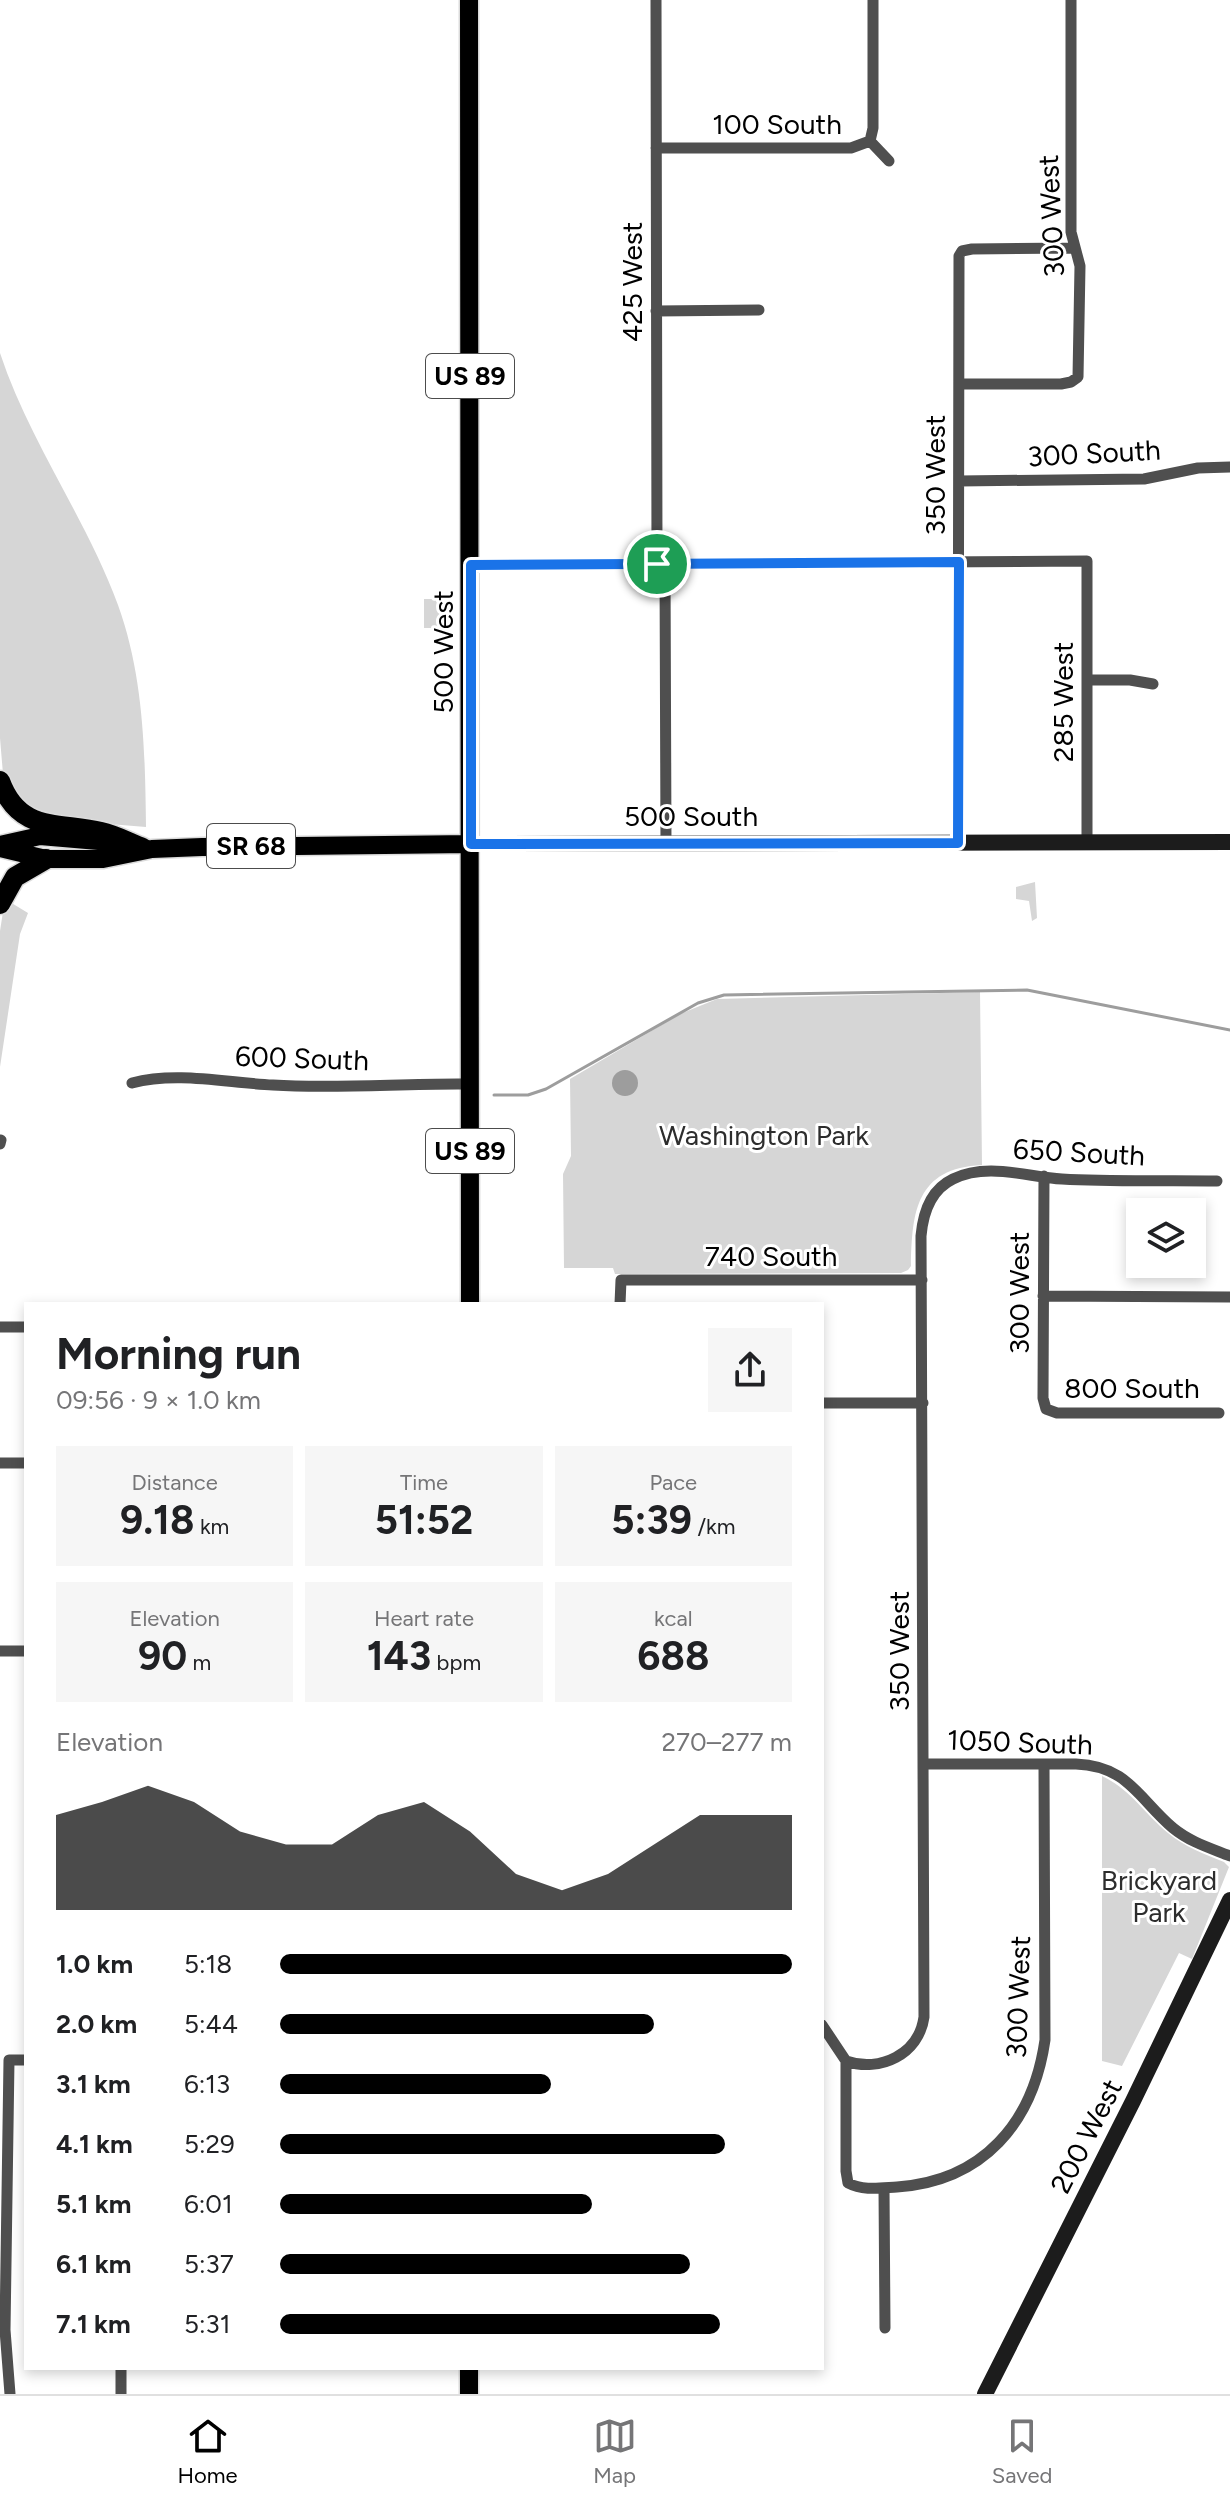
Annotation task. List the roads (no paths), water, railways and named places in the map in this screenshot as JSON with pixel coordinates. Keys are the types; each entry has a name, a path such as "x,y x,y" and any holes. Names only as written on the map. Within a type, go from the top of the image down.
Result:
{"highway":[{"path":"0,781 11,803 31,820 45,825 102,832 148,848"},
{"path":"0,904 15,877 46,859"}],"main road":[{"name":"500 West","path":"469,0 470,1302"},
{"name":"500 South","path":"0,846 23,838 48,836 148,848 1230,842"},
{"name":"500 South","path":"0,846 46,859 103,859 148,848"},
{"name":"200 West","path":"985,2394 1140,2087 1230,1900"},
{"path":"469,2370 469,2394"}],"street":[{"name":"425 West","path":"656,0 656,311 666,844"},
{"path":"870,141 873,128 873,0"},
{"name":"300 West","path":"959,384 1061,384 1076,380 1079,370 1080,266 1071,232 1071,0"},
{"name":"100 South","path":"656,148 851,148 870,141 889,161"},
{"name":"350 West","path":"958,843 958,261 962,251 1074,248"},
{"path":"656,311 759,310"},
{"name":"300 South","path":"959,481 1144,479 1198,468 1230,467"},
{"name":"285 West","path":"959,562 1087,561 1087,843"},
{"path":"471,565 959,562"},
{"path":"1087,680 1130,680 1153,684"},
{"name":"600 South","path":"132,1083 145,1080 222,1080 274,1085 470,1084"},
{"name":"650 South","path":"942,1187 958,1177 974,1173 1025,1173 1059,1179 1217,1181"},
{"name":"300 West","path":"1044,1176 1043,1398 1046,1409"},
{"name":"350 West","path":"846,2061 872,2065 895,2059 912,2045 923,2025 922,1224 929,1203 942,1187"},
{"name":"740 South","path":"620,1302 621,1280 922,1280"},
{"path":"1043,1296 1230,1297"},
{"path":"0,1327 24,1327"},
{"path":"824,1403 923,1403"},
{"name":"800 South","path":"1046,1409 1057,1413 1219,1413"},
{"path":"0,1463 24,1463"},
{"path":"0,1651 24,1651"},
{"name":"1050 South","path":"923,1764 1087,1764 1119,1774 1180,1833 1230,1856"},
{"name":"300 West","path":"884,2188 934,2181 976,2161 1009,2131 1031,2098 1045,2040 1044,1764"},
{"path":"824,2028 846,2061 848,2183 862,2188 884,2188 885,2328"},
{"path":"10,2394 5,2330 9,2060 24,2060"},
{"path":"121,2370 121,2394"}],"waterway":[{"path":"494,1095 528,1095 546,1089 698,1003 724,995 1027,990 1230,1030"}],"park label":[{"name":"Washington Park","path":"764,1135"},
{"name":"Brickyard Park","path":"1159,1896"}]}
